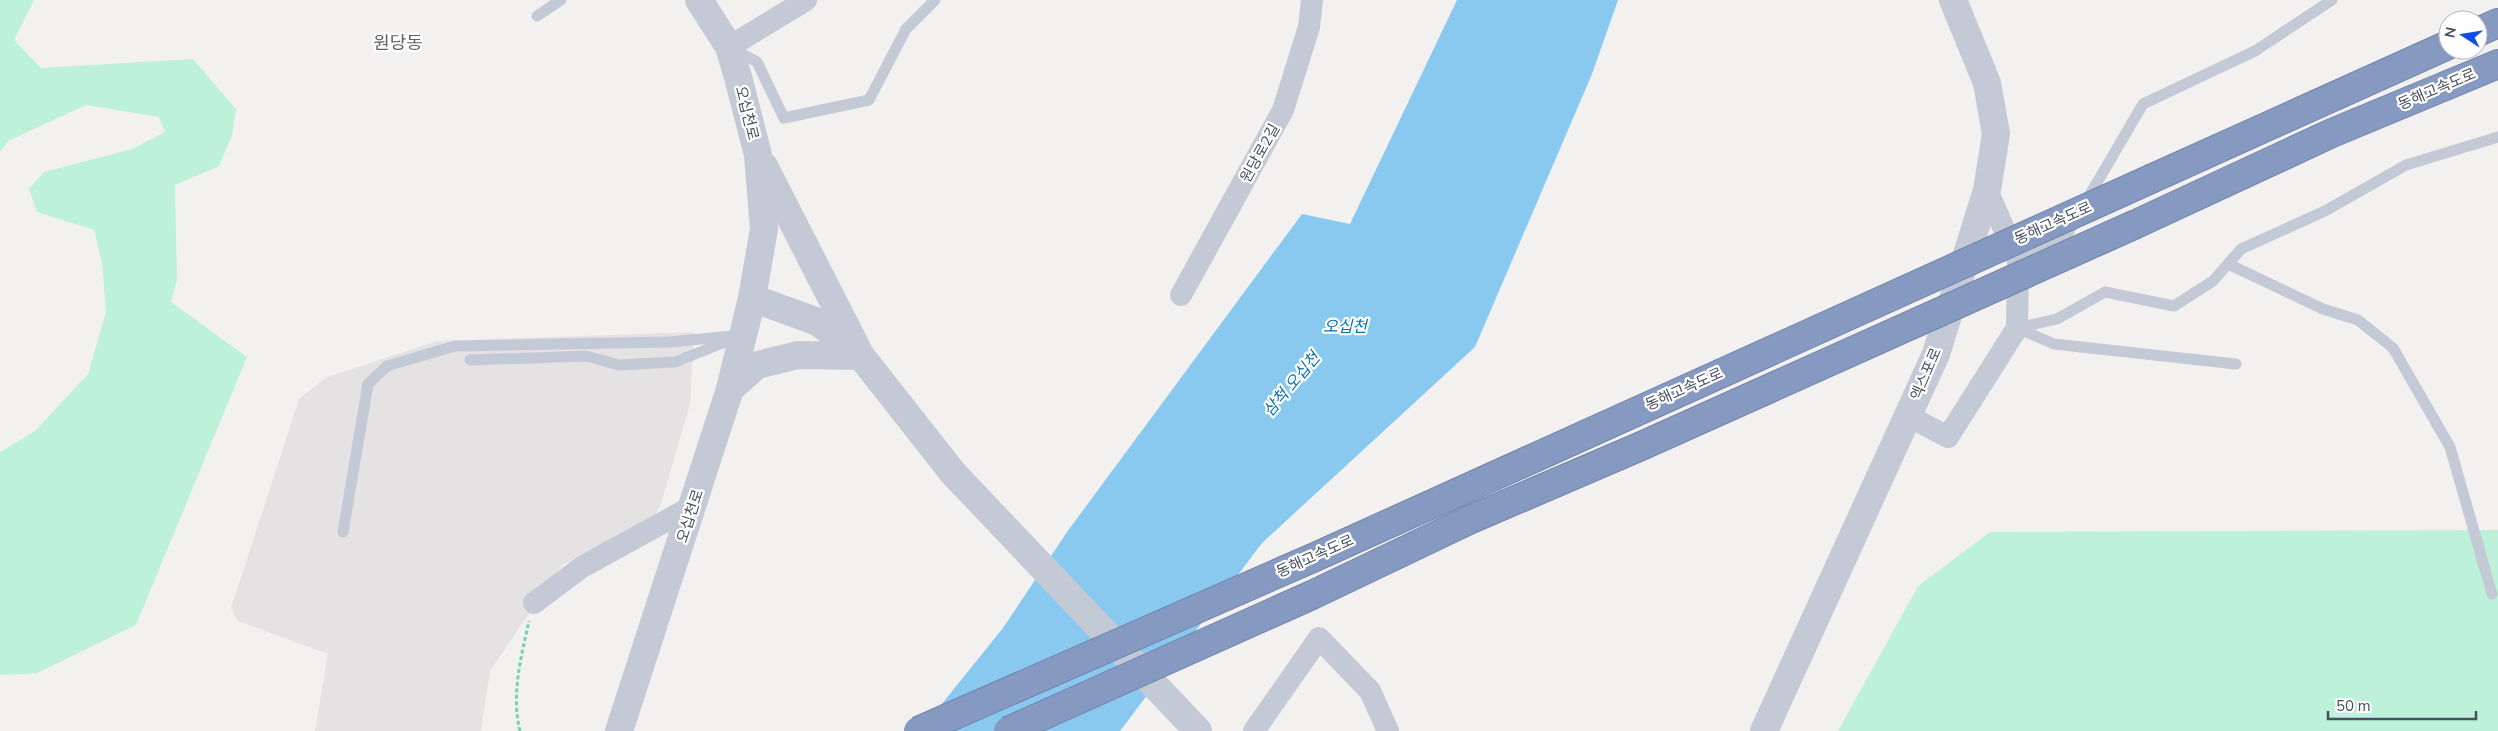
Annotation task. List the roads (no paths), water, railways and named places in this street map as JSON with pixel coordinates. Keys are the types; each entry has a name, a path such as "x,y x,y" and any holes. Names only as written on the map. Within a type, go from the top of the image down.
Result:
{"highway":[{"name":"동해고속도로","path":"918,731 1315,556 2438,50"},
{"name":"동해고속도로","path":"1008,731 1312,595 1469,520 1639,447 2136,224 2332,133 2498,64"}],"street":[{"name":"오십천로","path":"619,731 730,388 752,298 764,229 758,156 729,47 698,0"},
{"path":"729,47 806,0"},
{"name":"원당로2길","path":"1181,295 1283,110 1310,27 1312,0"},
{"name":"엑스포로","path":"1764,731 1936,354 1987,190 1996,134 1987,83 1953,0"},
{"path":"758,156 861,356 953,473 1198,731"},
{"path":"1908,416 1948,437 2017,328 2018,261 1987,190"},
{"path":"752,298 818,322 861,356"},
{"path":"730,388 757,365 765,363 798,355 861,356"},
{"path":"534,603 582,567 693,506"},
{"path":"1254,731 1319,638 1370,691 1388,731"}],"lane":[{"path":"537,16 561,0"},
{"path":"729,47 757,62 784,118 869,100 906,29 935,0"},
{"path":"2018,261 2068,233 2143,104 2255,51 2332,0"},
{"path":"2017,328 2057,319 2105,292 2174,306 2213,281 2242,249 2325,211 2406,165 2498,136"},
{"path":"2228,264 2323,309 2358,320 2393,348 2450,447 2492,594"},
{"path":"2017,328 2054,344 2236,364"},
{"path":"470,360 586,356 619,366 675,362 743,335"},
{"path":"343,532 368,384 387,366 455,346 669,342 743,335"}],"water":[{"name":"오십천","path":"1457,0 1618,0 1592,74 1475,347 1262,543 1120,731 920,731 1003,628 1067,532 1302,214 1350,224"}],"district":[{"name":"원당동","path":"398,43"}],"water label":[{"name":"삼척 오십천","path":"1291,384"}]}
